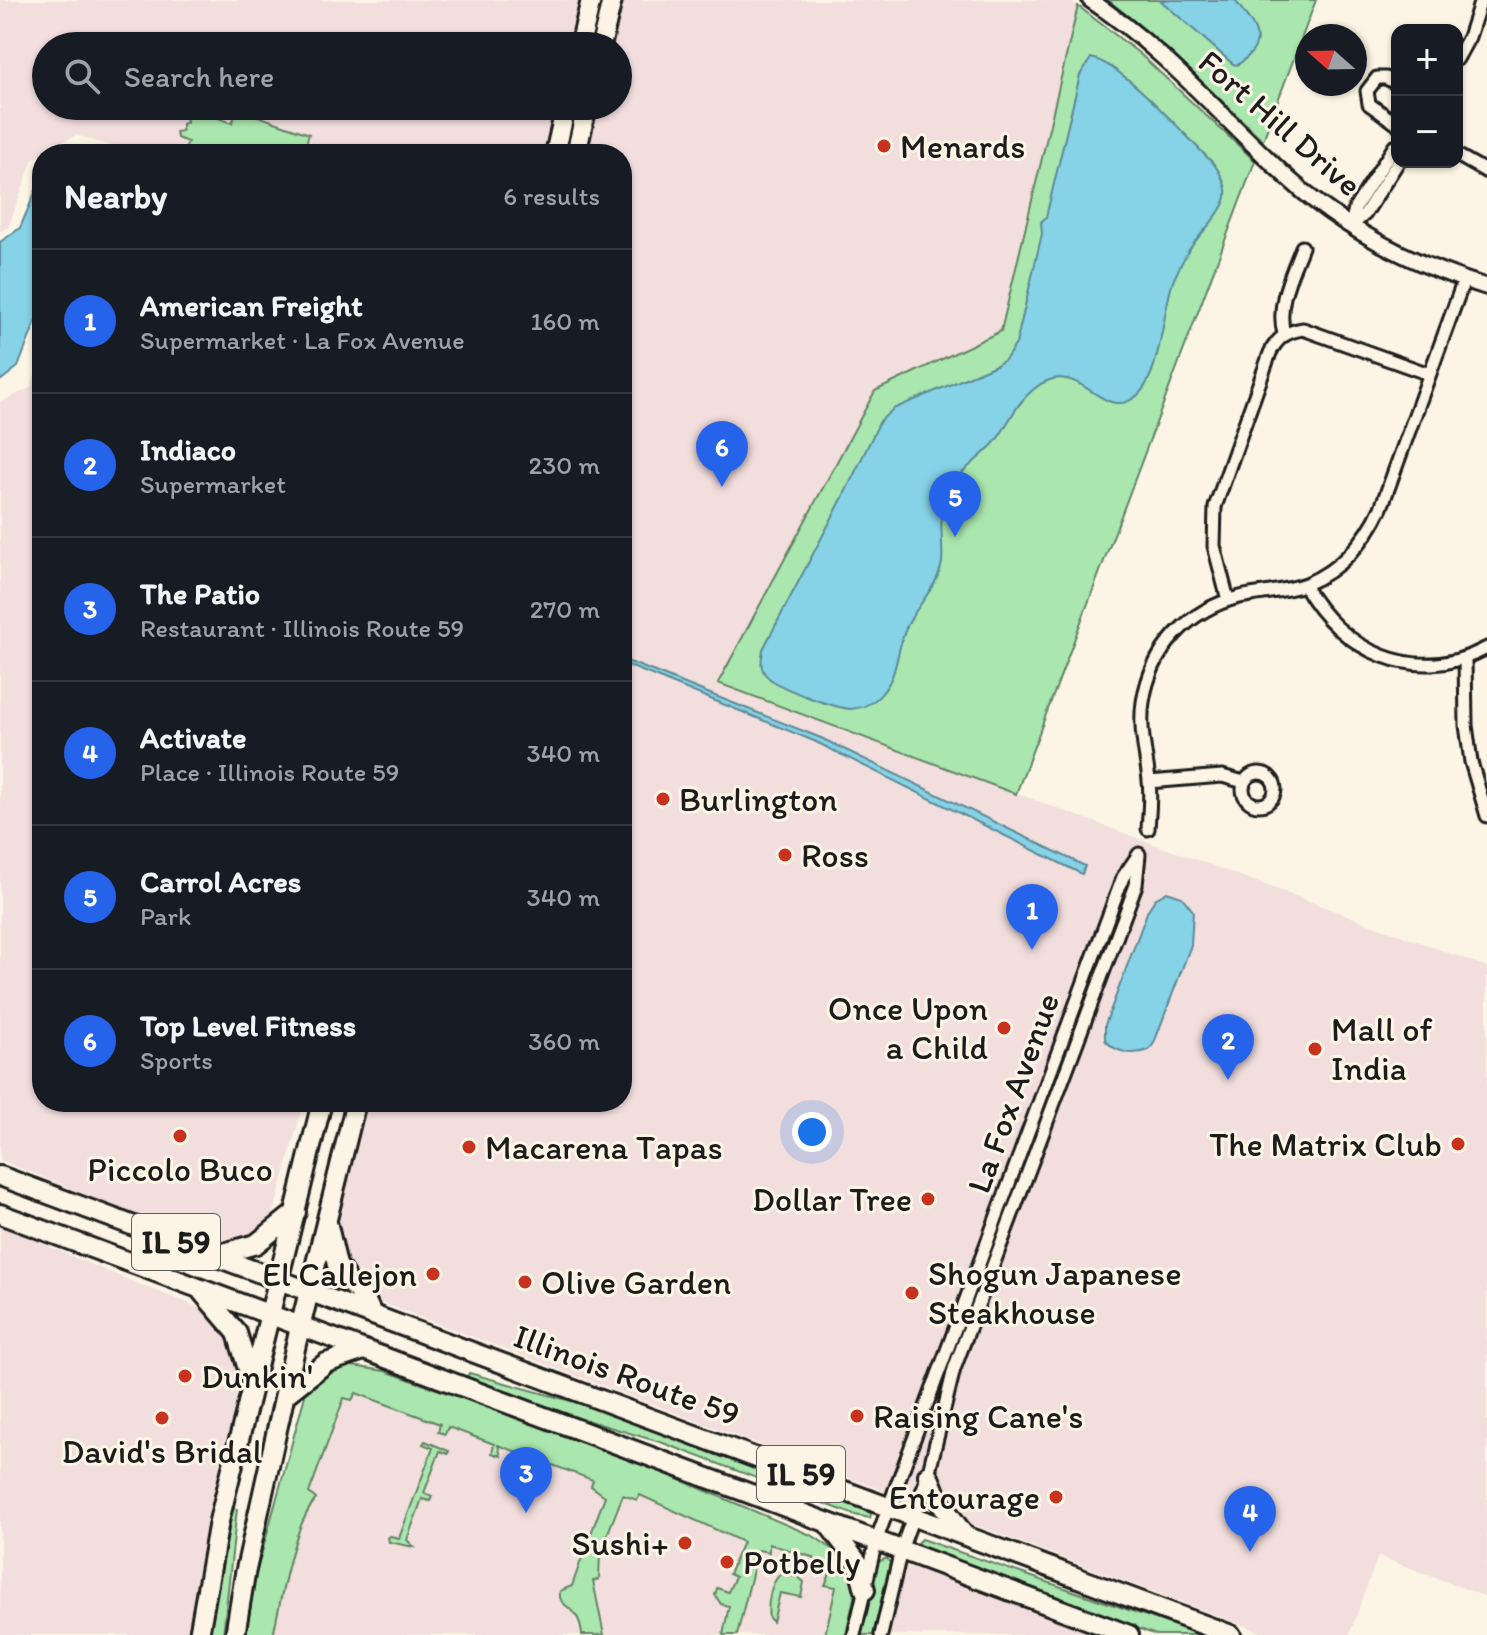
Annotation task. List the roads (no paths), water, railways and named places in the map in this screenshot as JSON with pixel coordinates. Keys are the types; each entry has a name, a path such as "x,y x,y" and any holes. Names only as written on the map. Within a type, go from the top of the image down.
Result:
{"main road":[{"path":"583,32 591,0"},
{"path":"604,32 612,0"},
{"path":"557,144 563,120"},
{"path":"578,144 584,120"},
{"path":"199,1635 216,1536 320,1112"},
{"path":"235,1635 300,1328 354,1112"},
{"name":"Illinois Route 59","path":"0,1176 1231,1635"},
{"path":"213,1256 256,1244 296,1212"},
{"name":"Illinois Route 59","path":"0,1214 1129,1635"},
{"path":"327,1223 337,1265 349,1283 363,1295 372,1314"},
{"path":"200,1290 237,1333 252,1383"},
{"path":"285,1395 326,1363 361,1351"},
{"path":"928,1475 938,1499 964,1535"},
{"path":"826,1522 858,1563 865,1590"}],"street":[{"name":"Fort Hill Drive","path":"1090,0 1134,33 1231,121 1290,180 1351,225 1406,257 1487,287"},
{"path":"1463,48 1481,0"},
{"path":"1391,81 1377,78 1367,91 1369,104 1391,120"},
{"path":"1351,225 1355,208 1391,152"},
{"path":"1463,158 1487,172"},
{"path":"1351,225 1365,214 1394,168"},
{"path":"1284,334 1280,319 1281,304 1302,247"},
{"path":"1148,829 1149,782 1141,720 1152,670 1180,628 1203,610 1228,600 1304,585 1348,556 1373,525 1464,280"},
{"path":"1228,600 1214,546 1215,507 1270,353 1284,334 1310,330 1429,374"},
{"path":"1304,585 1331,624 1347,638 1389,658 1442,662 1465,658 1487,648"},
{"path":"1465,658 1466,725 1471,762 1487,816"},
{"path":"1149,782 1222,776 1244,782"},
{"name":"La Fox Avenue","path":"854,1635 876,1541 1123,877 1139,854 1136,885 954,1369 928,1475 901,1550 881,1635"}],"water":[{"path":"1160,0 1235,0 1253,26 1257,41 1254,49 1237,65 1233,64"},
{"path":"1091,58 1105,63 1155,104 1214,164 1226,189 1221,209 1188,251 1174,279 1150,375 1134,398 1121,403 1108,401 1071,380 1056,378 1040,384 1022,401 995,442 950,488 942,512 940,570 907,626 888,686 875,700 850,709 792,691 765,674 761,662 763,649 880,421 893,409 1005,360 1016,344 1042,234 1041,222 1046,217 1080,75"},
{"path":"32,200 32,331 18,367 0,381 0,242 20,228"},
{"path":"632,663 821,738 1085,866 1082,874 814,741 632,667"},
{"path":"1167,892 1182,897 1193,911 1191,945 1154,1043 1149,1050 1125,1052 1105,1040 1105,1025 1148,910 1155,899"}],"place":[{"name":"Menards","path":"884,146"},
{"name":"Top Level Fitness","path":"722,487"},
{"name":"Carrol Acres","path":"955,537"},
{"name":"Burlington","path":"663,799"},
{"name":"Ross","path":"785,855"},
{"name":"American Freight","path":"1032,950"},
{"name":"Once Upon a Child","path":"1004,1028"},
{"name":"Mall of India","path":"1315,1049"},
{"name":"Indiaco","path":"1228,1080"},
{"name":"Piccolo Buco","path":"180,1136"},
{"name":"The Matrix Club","path":"1458,1144"},
{"name":"Macarena Tapas","path":"469,1147"},
{"name":"Dollar Tree","path":"928,1199"},
{"name":"El Callejon","path":"433,1274"},
{"name":"Olive Garden","path":"525,1282"},
{"name":"Shogun Japanese Steakhouse","path":"912,1293"},
{"name":"Dunkin'","path":"185,1376"},
{"name":"Raising Cane's","path":"857,1416"},
{"name":"David's Bridal","path":"162,1418"},
{"name":"Entourage","path":"1056,1497"},
{"name":"The Patio","path":"526,1513"},
{"name":"Sushi+","path":"685,1543"},
{"name":"Activate","path":"1250,1552"},
{"name":"Potbelly","path":"727,1562"}]}
